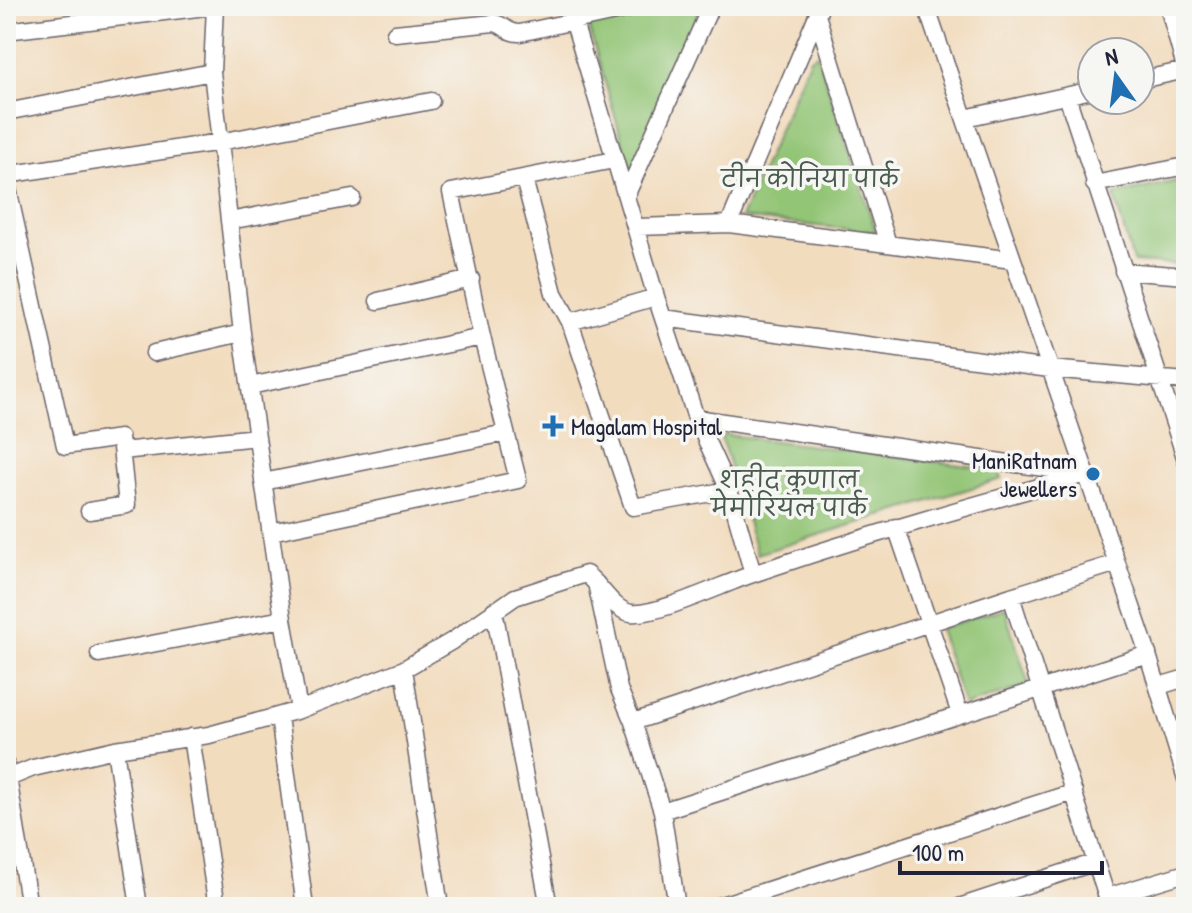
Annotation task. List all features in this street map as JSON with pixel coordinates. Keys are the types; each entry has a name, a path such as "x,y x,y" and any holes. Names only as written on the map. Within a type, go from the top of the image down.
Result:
{"street":[{"path":"6,31 214,6 212,72 242,333 299,710"},
{"path":"395,33 494,23 513,34 571,14 642,6"},
{"path":"626,196 711,6"},
{"path":"926,6 1159,686 1186,779"},
{"path":"1156,77 1186,70 1168,6"},
{"path":"729,224 819,11"},
{"path":"819,11 888,244"},
{"path":"571,14 656,297 696,418 729,490 753,574"},
{"path":"6,112 212,72"},
{"path":"965,118 1076,94"},
{"path":"1067,96 1186,460"},
{"path":"89,511 127,505 120,438 65,446 6,177 220,142 431,101"},
{"path":"271,532 518,480 482,337 451,192 614,160"},
{"path":"1094,184 1186,166"},
{"path":"524,179 554,293 570,322 633,507 729,490"},
{"path":"229,221 352,198"},
{"path":"637,227 729,224 1013,260"},
{"path":"1123,271 1186,276"},
{"path":"378,301 471,279"},
{"path":"570,322 656,297"},
{"path":"663,318 1050,369 1186,381"},
{"path":"154,353 242,333"},
{"path":"250,386 482,337"},
{"path":"696,418 1086,474"},
{"path":"263,482 506,433"},
{"path":"122,451 257,437"},
{"path":"29,907 7,774 279,717 404,669 452,641 515,597 586,574 620,609 645,613 896,527 1086,474"},
{"path":"896,527 960,714"},
{"path":"633,722 1117,563"},
{"path":"596,581 619,689 662,811 677,907"},
{"path":"1011,596 1109,902 1186,873"},
{"path":"494,610 549,907"},
{"path":"99,654 283,619"},
{"path":"662,811 1148,654"},
{"path":"404,669 440,907"},
{"path":"1159,686 1186,678"},
{"path":"279,717 305,907"},
{"path":"191,737 217,907"},
{"path":"115,749 139,907"},
{"path":"715,907 1074,792"},
{"path":"959,907 991,902 1096,862"}],"green space":[{"path":"673,6 701,6 635,170 631,171 587,21"},
{"name":"टीन कोनिया पार्क","path":"817,54 876,232 741,218 810,58"},
{"path":"1186,179 1186,265 1133,262 1114,195"},
{"name":"शहीद कुणाल मेमोरियल पार्क","path":"720,434 999,470 1001,479 757,554"},
{"path":"1004,608 1029,685 964,706 939,629"}],"place":[{"name":"Magalam Hospital","path":"553,426"},
{"name":"ManiRatnam Jewellers","path":"1093,474"}]}
